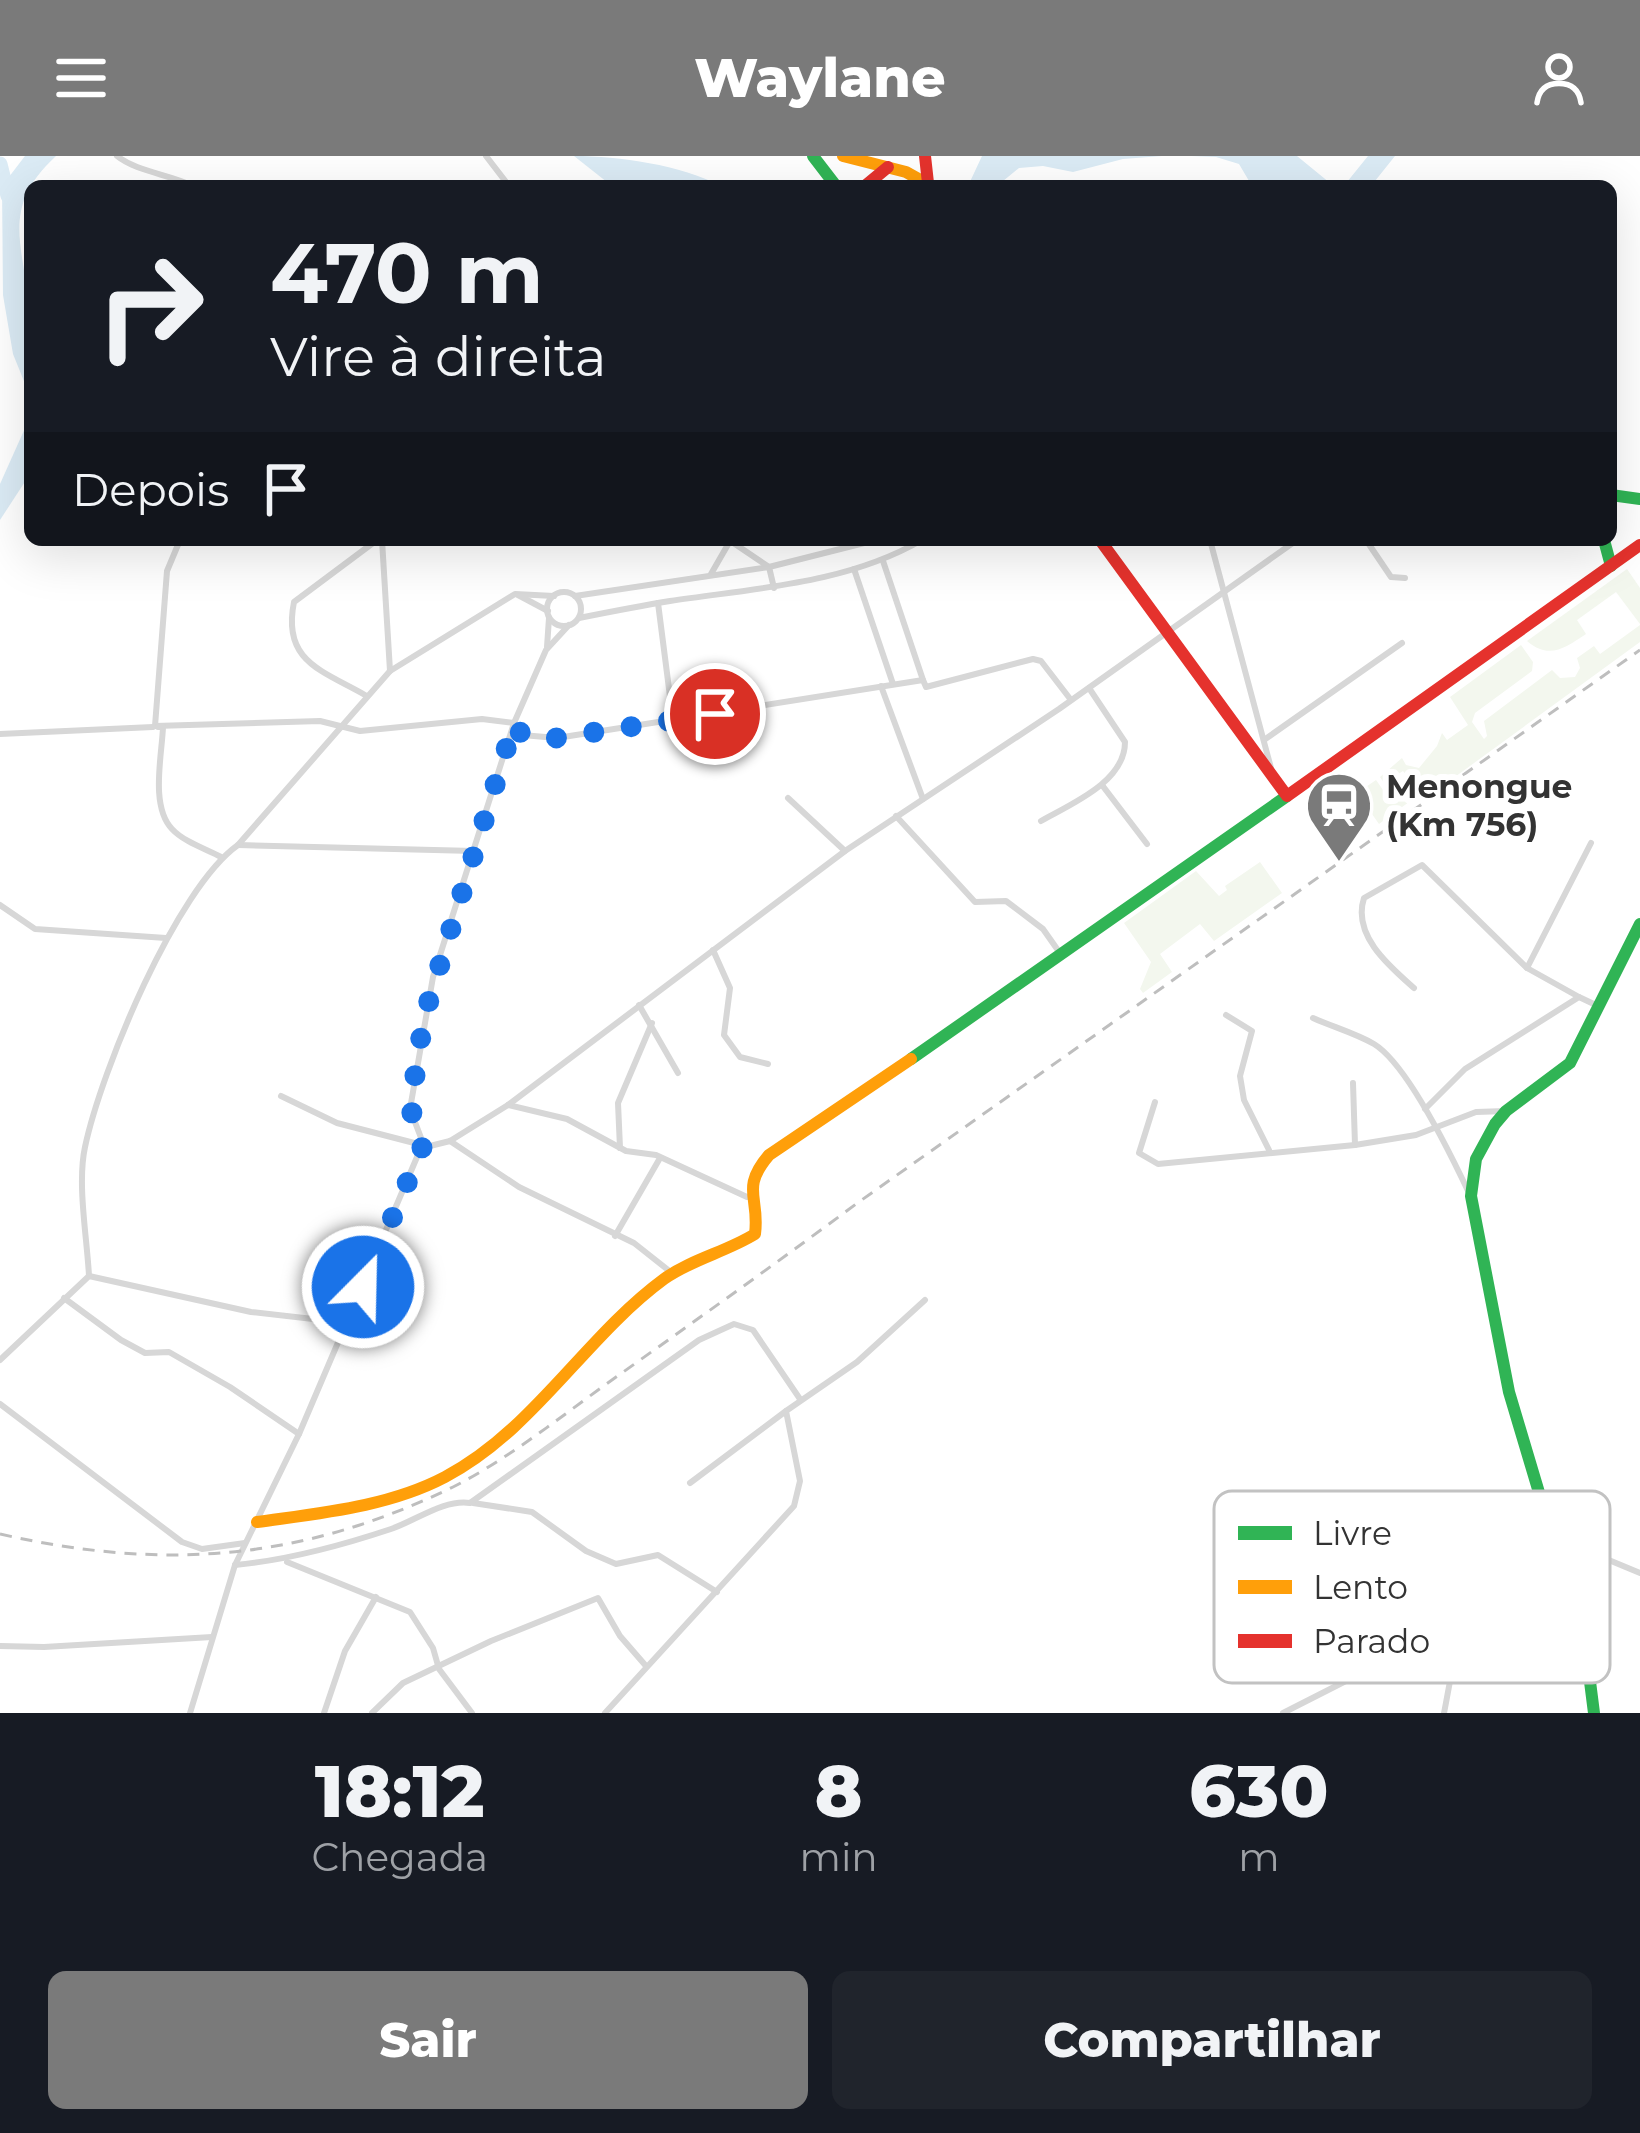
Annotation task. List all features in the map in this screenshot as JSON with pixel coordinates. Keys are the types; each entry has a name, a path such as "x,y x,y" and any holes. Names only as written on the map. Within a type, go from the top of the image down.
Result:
{"street":[{"path":"117,156 127,164 180,180"},
{"path":"813,156 831,180"},
{"path":"843,156 918,180"},
{"path":"872,180 888,167"},
{"path":"256,1522 392,1497 446,1476 510,1426 598,1334 673,1274 755,1234 758,1224 747,1197 769,1155 1062,956 1640,545"},
{"path":"177,546 166,571 160,803 179,835 222,857"},
{"path":"366,696 307,662 293,638 290,621 294,602 303,593 371,546"},
{"path":"380,546 389,671"},
{"path":"710,575 727,546"},
{"path":"738,546 769,567 774,588"},
{"path":"89,1276 82,1168 85,1146 122,1038 166,938 222,857 339,733 340,724 389,671 515,593 575,596 769,567 852,546"},
{"path":"894,546 898,554"},
{"path":"190,1713 235,1564 298,1435 423,1144 410,1108 433,977 514,723 547,650 579,618 774,588 884,561 912,546"},
{"path":"1102,546 1287,796"},
{"path":"1212,546 1273,777"},
{"path":"281,1096 338,1123 430,1146 450,1141 508,1105 845,850 1089,688 1289,546"},
{"path":"1370,546 1390,577 1405,578"},
{"path":"1606,546 1611,566"},
{"path":"884,561 926,687 1037,659 1071,700"},
{"path":"854,568 893,686"},
{"path":"668,580 670,601"},
{"path":"515,593 558,624 569,625"},
{"path":"547,650 548,614 554,596"},
{"path":"575,596 581,607 579,618"},
{"path":"658,603 673,720"},
{"path":"1264,740 1402,644"},
{"path":"0,734 320,721 360,731 482,719 514,723 522,735 556,738 922,680"},
{"path":"881,686 923,800"},
{"path":"1041,821 1102,785 1126,747 1089,688"},
{"path":"1102,785 1147,844"},
{"path":"788,798 845,850"},
{"path":"896,816 974,902 1006,901 1043,929 1062,956"},
{"path":"1527,968 1591,843"},
{"path":"238,845 474,851"},
{"path":"1414,988 1375,953 1361,906 1364,898 1422,865 1527,968 1598,1006"},
{"path":"0,905 35,929 166,938"},
{"path":"1471,1196 1476,1160 1506,1111 1564,1070 1640,924"},
{"path":"713,950 730,988 724,1036 740,1057 768,1064"},
{"path":"1425,1109 1465,1069 1579,997"},
{"path":"639,1005 678,1072"},
{"path":"1226,1015 1252,1030 1240,1076 1244,1100 1269,1150"},
{"path":"1313,1018 1379,1048 1437,1127 1471,1196 1509,1392 1538,1491"},
{"path":"620,1148 619,1099 652,1024"},
{"path":"1353,1083 1355,1144"},
{"path":"1155,1102 1139,1150 1153,1163 1355,1144 1437,1127 1476,1112 1506,1111"},
{"path":"508,1105 573,1121 620,1148 660,1158 747,1197"},
{"path":"450,1141 519,1186 634,1243 673,1274"},
{"path":"615,1236 660,1158"},
{"path":"89,1276 251,1312 348,1323"},
{"path":"0,1360 89,1276"},
{"path":"64,1298 121,1340 145,1353 169,1352 298,1435"},
{"path":"690,1483 857,1362 925,1300"},
{"path":"470,1503 699,1340 734,1324 753,1330 800,1399"},
{"path":"0,1404 182,1542 202,1549 245,1543"},
{"path":"605,1713 798,1499 800,1481 786,1411"},
{"path":"235,1564 284,1561 393,1528 458,1501 532,1512 586,1551 616,1564 658,1555 717,1592"},
{"path":"284,1561 410,1612 472,1713"},
{"path":"1610,1561 1640,1573"},
{"path":"324,1713 345,1651 378,1596"},
{"path":"372,1713 403,1683 598,1598 620,1636 646,1666"},
{"path":"0,1646 212,1636"},
{"path":"1282,1713 1341,1683"},
{"path":"1444,1713 1451,1683"},
{"path":"1590,1683 1594,1713"}],"shaded area":[{"path":"25,156 56,156 36,180 24,180 19,228 24,381 13,354 3,295 2,186"},
{"path":"574,156 649,163 706,180 604,180"},
{"path":"982,156 1162,156 1123,159 1073,172 1043,166 1019,168 1004,180 971,180"},
{"path":"1191,156 1297,156 1326,180 1248,180 1239,164"},
{"path":"1368,156 1395,156 1376,180 1349,180"},
{"path":"24,430 24,483 0,520 0,484"},
{"path":"1627,569 1640,588 1640,624 1616,592 1577,620 1586,634 1571,644 1550,651 1527,641"},
{"path":"1640,625 1640,642 1448,782 1443,777 1379,824 1357,793 1376,780 1388,797 1405,788 1408,778 1403,771 1384,783 1380,777 1402,758 1406,765 1419,768 1442,733 1447,740 1468,725 1450,697 1521,645 1533,662 1532,671 1475,713 1472,722 1484,739 1484,721 1552,670 1560,678 1575,677 1580,668 1577,658 1594,646 1600,654"},
{"path":"1260,862 1282,893 1214,941 1200,924 1160,954 1172,972 1143,993 1140,989 1151,962 1124,923 1196,871 1219,896 1227,890 1225,886"}],"waterway":[{"path":"0,164 8,196"}],"railway":[{"path":"0,1534 118,1553 231,1552 341,1531 453,1487 538,1434 1640,650"}],"traffic: fast":[{"path":"813,156 831,180"},
{"path":"1617,496 1640,499"},
{"path":"1606,546 1611,566"},
{"path":"911,1059 1287,796"},
{"path":"1539,1491 1509,1392 1471,1196 1476,1159 1506,1111 1570,1063 1640,924"},
{"path":"1590,1683 1594,1713"}],"traffic: slow":[{"path":"843,156 920,180"},
{"path":"257,1522 400,1495 476,1458 664,1279 755,1234 753,1185 769,1155 911,1059"}],"traffic: jam":[{"path":"925,156 928,180"},
{"path":"872,180 888,167"},
{"path":"1104,546 1287,796 1640,545"}],"place":[{"name":"Menongue (Km 756)","path":"1339,864"}],"route":[{"path":"363,1287 424,1143 410,1108 424,1017 514,723 522,735 556,738 715,714"}]}
